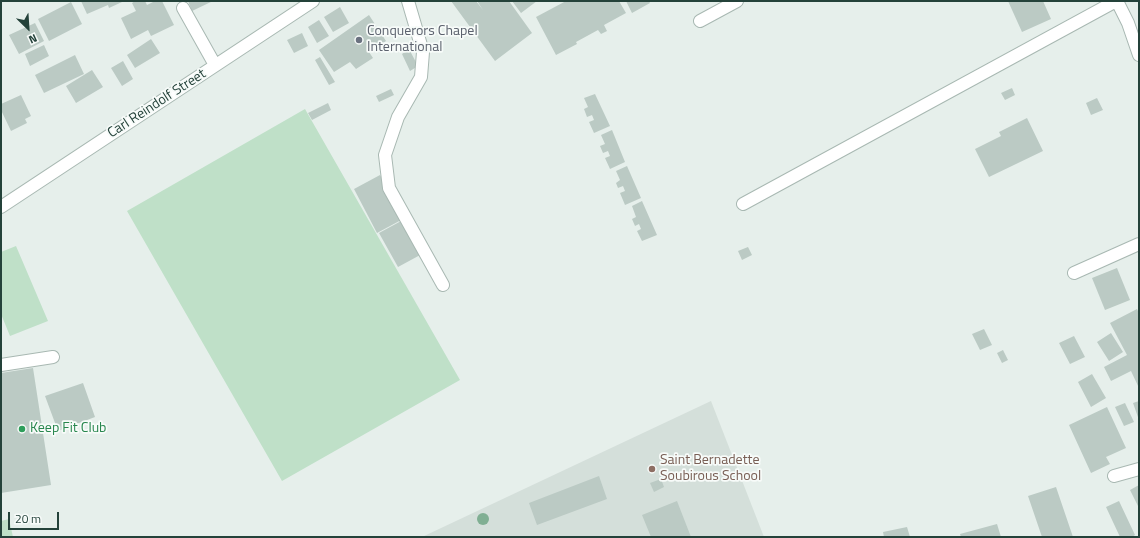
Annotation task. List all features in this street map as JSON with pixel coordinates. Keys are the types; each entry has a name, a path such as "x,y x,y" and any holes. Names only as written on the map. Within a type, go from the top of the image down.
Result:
{"street":[{"name":"Carl Reindolf Street","path":"1,206 313,1"},
{"path":"408,1 423,52 421,77 398,117 385,155 389,188 443,285"},
{"path":"700,21 737,1"},
{"path":"743,204 1116,1 1128,23 1139,55"},
{"path":"184,8 215,66"},
{"path":"1128,23 1139,17"},
{"path":"1074,273 1139,244"},
{"path":"1,365 53,357"},
{"path":"1114,476 1139,469"}],"shaded area":[{"name":"Saint Bernadette Soubirous School","path":"711,401 764,537 422,537"}],"green space":[{"path":"305,109 460,380 282,481 127,211"},
{"path":"16,246 48,321 10,336 1,314 1,252"},
{"path":"9,519 13,537 1,537 1,521"}],"building":[{"path":"81,1 122,2 109,8 108,5 87,14"},
{"path":"135,1 145,1 147,5 155,1 162,1 174,25 151,36 148,30 131,39 121,18 136,11 132,3"},
{"path":"188,1 213,1 192,11"},
{"path":"451,1 476,1 483,10 477,1 509,1 532,33 495,61"},
{"path":"512,1 537,1 521,13"},
{"path":"566,1 619,1 626,13 604,25 607,31 601,34 598,30 576,42 577,44 556,55 536,17"},
{"path":"626,1 649,1 650,3 632,13"},
{"path":"1008,1 1043,1 1051,19 1022,32"},
{"path":"71,2 82,24 49,41 38,19"},
{"path":"340,7 349,23 333,32 324,17"},
{"path":"369,15 386,41 369,52 373,58 356,69 350,62 334,72 319,50"},
{"path":"319,20 329,36 317,43 308,27"},
{"path":"35,23 44,41 19,54 9,35"},
{"path":"302,33 308,46 294,53 287,40"},
{"path":"151,39 160,53 135,68 127,55"},
{"path":"44,45 49,56 30,66 25,54"},
{"path":"409,49 418,66 410,71 402,54"},
{"path":"75,55 84,74 44,93 35,75"},
{"path":"320,57 335,82 329,85 315,60"},
{"path":"123,61 133,79 122,86 111,68"},
{"path":"92,70 103,87 76,103 66,86"},
{"path":"1012,88 1015,95 1005,100 1001,93"},
{"path":"391,89 394,95 379,102 376,96"},
{"path":"595,94 610,126 594,133 589,122 594,120 592,115 587,117 584,109 588,107 584,98"},
{"path":"21,95 31,116 25,119 27,123 11,131 1,110 1,104"},
{"path":"1097,98 1103,110 1091,115 1086,103"},
{"path":"328,103 331,110 312,120 308,113"},
{"path":"1027,118 1043,151 989,177 975,149 1001,136 999,132"},
{"path":"612,130 625,162 610,169 605,158 610,156 608,151 603,153 600,146 605,144 601,135"},
{"path":"627,166 641,198 625,205 620,193 625,191 623,186 618,188 616,183 620,180 616,171"},
{"path":"380,175 403,219 377,233 354,189"},
{"path":"642,201 657,235 642,241 637,231 641,229 639,224 635,226 632,219 636,217 632,206"},
{"path":"403,220 422,254 398,267 379,233"},
{"path":"748,247 752,255 742,260 738,251"},
{"path":"1117,268 1130,300 1105,310 1092,278"},
{"path":"1137,309 1139,313 1139,388 1131,371 1111,381 1104,367 1127,355 1110,323"},
{"path":"984,329 992,345 980,350 972,334"},
{"path":"1111,333 1123,352 1109,361 1097,342"},
{"path":"1074,336 1085,357 1070,364 1059,343"},
{"path":"1003,350 1008,360 1002,363 997,353"},
{"name":"Keep Fit Club","path":"33,368 51,485 1,493 1,373"},
{"path":"1092,374 1106,398 1091,407 1078,382"},
{"path":"83,383 95,417 58,431 45,396"},
{"path":"1139,401 1139,420 1133,403"},
{"path":"1125,403 1134,422 1124,426 1115,407"},
{"path":"1107,407 1126,448 1106,457 1110,464 1091,473 1069,425"},
{"path":"599,476 607,499 537,525 529,503"},
{"path":"661,479 664,487 654,492 650,483"},
{"path":"1139,485 1139,508 1130,490"},
{"path":"1056,487 1073,537 1042,537 1028,496"},
{"path":"677,501 691,537 651,537 642,515"},
{"path":"1119,501 1135,535 1132,537 1120,537 1106,507"},
{"path":"997,524 1001,537 961,537 960,534"},
{"path":"907,527 910,537 884,537 883,532"}],"place":[{"name":"Conquerors Chapel International","path":"359,40"},
{"name":"Keep Fit Club","path":"22,429"},
{"name":"Saint Bernadette Soubirous School","path":"652,469"}]}
